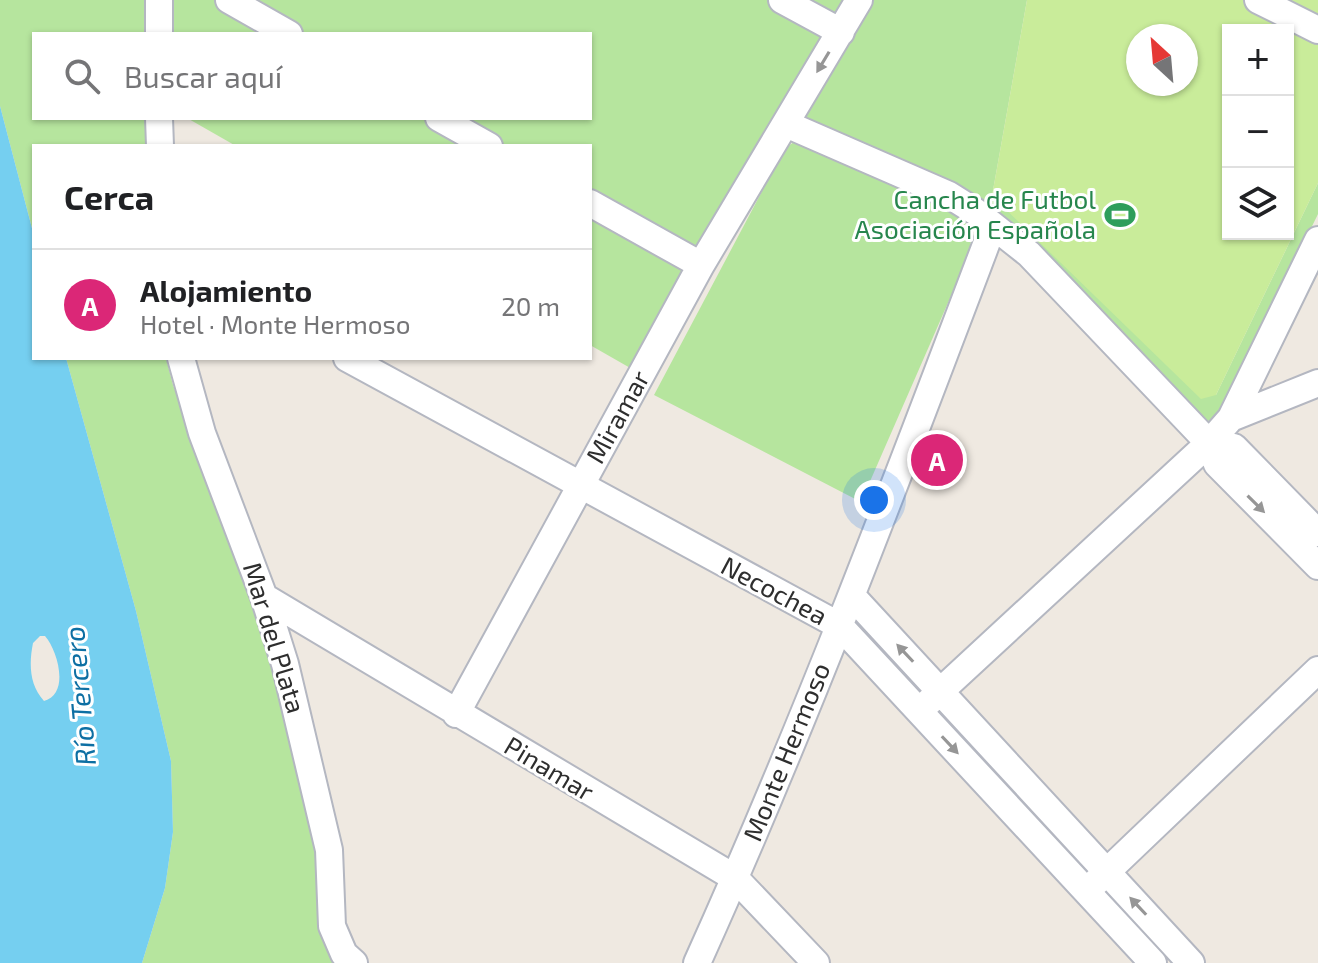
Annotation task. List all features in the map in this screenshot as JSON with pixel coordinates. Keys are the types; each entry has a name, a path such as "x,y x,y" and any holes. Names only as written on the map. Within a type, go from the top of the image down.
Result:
{"street":[{"path":"159,0 159,32"},
{"path":"229,0 285,32"},
{"path":"782,0 841,32"},
{"name":"Miramar","path":"456,714 701,265 859,0"},
{"path":"1258,0 1318,30"},
{"path":"159,120 160,144"},
{"path":"443,120 485,144"},
{"path":"786,124 949,195 1029,254 1209,443 1217,464 1318,566"},
{"path":"592,204 701,265"},
{"name":"Monte Hermoso","path":"697,963 840,626 993,226"},
{"path":"919,711 1209,443 1231,418 1318,240"},
{"name":"Mar del Plata","path":"182,360 202,433 264,597 294,699 329,850 332,926 344,954 354,963"},
{"name":"Necochea","path":"351,360 840,626 1153,963"},
{"path":"1231,418 1318,383"},
{"path":"1209,443 1234,447 1318,533"},
{"name":"Necochea","path":"852,596 1191,963"},
{"name":"Pinamar","path":"264,597 735,878 816,963"},
{"path":"1086,891 1318,670"}],"green space":[{"path":"0,0 149,0 149,32 32,32 32,120 152,120 152,144 32,144 32,228 0,106"},
{"path":"171,0 846,0 632,369 592,346 592,144 232,144 190,120 592,120 592,32 172,32"},
{"path":"874,0 1027,0 992,196 1216,395 1291,240 1294,240 1294,233 1318,183 1318,214 1220,415 1210,421 1204,420 1071,284 810,121 806,116 807,106"},
{"name":"Cancha de Futbol Asociación Española","path":"1027,0 1318,0 1318,183 1294,233 1294,24 1222,24 1222,240 1291,240 1216,395 1201,399 992,196"},
{"path":"794,142 954,212 965,221 970,231 968,257 861,502 654,395 785,148"},
{"path":"67,360 167,360 173,385 263,621 324,853 335,963 142,963 165,888 173,832 171,761 136,611"}],"water":[{"name":"Río Tercero","path":"0,106 32,228 32,360 67,360 136,611 171,761 173,832 165,888 142,963 0,963","holes":["40,636 45,636 57,661 59,681 52,697 44,701 33,681 33,643"]}],"place":[{"name":"Cancha de Futbol Asociación Española","path":"1120,215"},
{"name":"Alojamiento","path":"937,460"}]}
